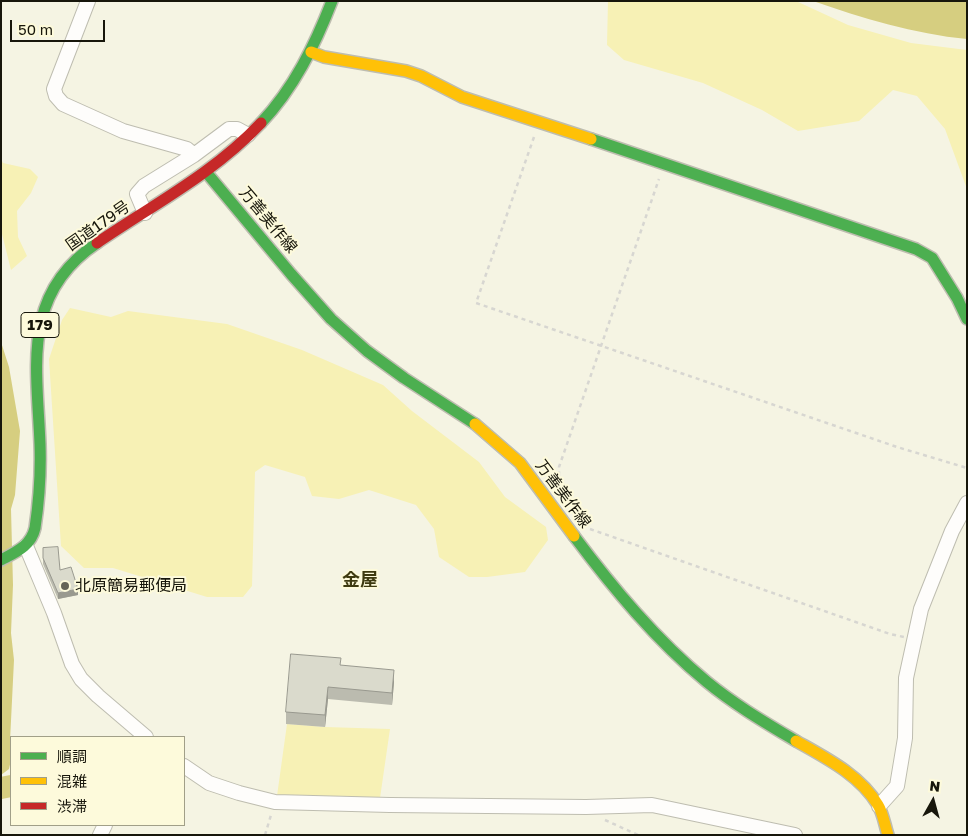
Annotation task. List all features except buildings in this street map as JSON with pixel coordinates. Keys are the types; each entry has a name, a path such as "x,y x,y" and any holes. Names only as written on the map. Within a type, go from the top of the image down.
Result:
{"main road":[{"name":"国道179号","path":"21,548 31,540 35,528 40,475 36,356 39,327 48,299 76,259 98,242 206,172 230,154 273,110 288,90 311,52 332,1"},
{"path":"311,52 324,57 406,71 421,76 462,97 664,163 916,249 932,258 957,298 967,319"},
{"name":"万善美作線","path":"206,172 331,319 367,351 404,378 481,428 520,463 605,577 673,650 707,682 743,709 844,769 879,806 888,835"},
{"path":"1,560 21,548"}],"street":[{"path":"88,1 54,89 56,96 63,104 115,127 187,148 194,155"},
{"path":"145,212 137,194 144,186 194,155 229,129 238,129 248,135"},
{"path":"879,806 897,786 906,738 906,678 921,609 952,531 967,503"},
{"path":"21,548 51,605 72,664 81,679 145,736"},
{"path":"185,767 209,782 239,793 275,802 586,807 652,805 794,835"}],"path":[{"path":"539,122 476,303 897,447 967,468"},
{"path":"564,496 559,484 559,468 664,163"},
{"path":"587,527 593,531 890,634 914,638"},
{"path":"265,835 275,802"},
{"path":"586,807 590,813 638,835"}],"shaded area":[{"path":"608,1 796,1 848,25 911,43 967,50 967,189 945,129 917,96 893,90 859,121 798,131 762,110 703,83 624,60 607,45"},
{"path":"813,1 967,1 967,39 947,37 888,24"},
{"path":"1,159 3,163 30,169 38,177 31,193 17,211 18,237 27,256 11,270 1,230"},
{"path":"70,308 111,317 128,311 227,324 302,350 383,385 412,411 479,462 505,497 546,527 548,540 525,572 487,577 469,577 439,557 434,529 416,505 369,490 339,499 312,496 305,477 265,465 255,472 252,586 243,597 207,597 113,568 84,568 61,546 49,359 62,320"},
{"path":"1,342 9,367 20,431 15,495 11,509 13,585 11,633 14,660 10,764 9,769 1,775"},
{"path":"287,724 390,729 380,798 277,796"}],"waterway":[{"path":"1,788 10,786"}],"traffic: fast":[{"path":"261,123 273,110 293,81 318,34 332,1"},
{"path":"591,139 916,249 932,258 957,298 967,319"},
{"path":"206,172 331,319 367,351 404,378 475,424"},
{"path":"1,560 26,544 35,528 39,497 40,465 37,360 39,333 45,308 56,285 73,263 97,243"},
{"path":"574,536 636,613 688,666 729,698 796,741"}],"traffic: slow":[{"path":"311,52 324,57 406,71 421,76 462,97 591,139"},
{"path":"475,424 520,463 574,536"},
{"path":"796,741 841,768 871,794 880,808 888,835"}],"traffic: jam":[{"path":"97,243 203,173 243,141 261,123"}],"place":[{"name":"北原簡易郵便局","path":"65,586"}],"district":[{"name":"金屋","path":"360,580"}]}
